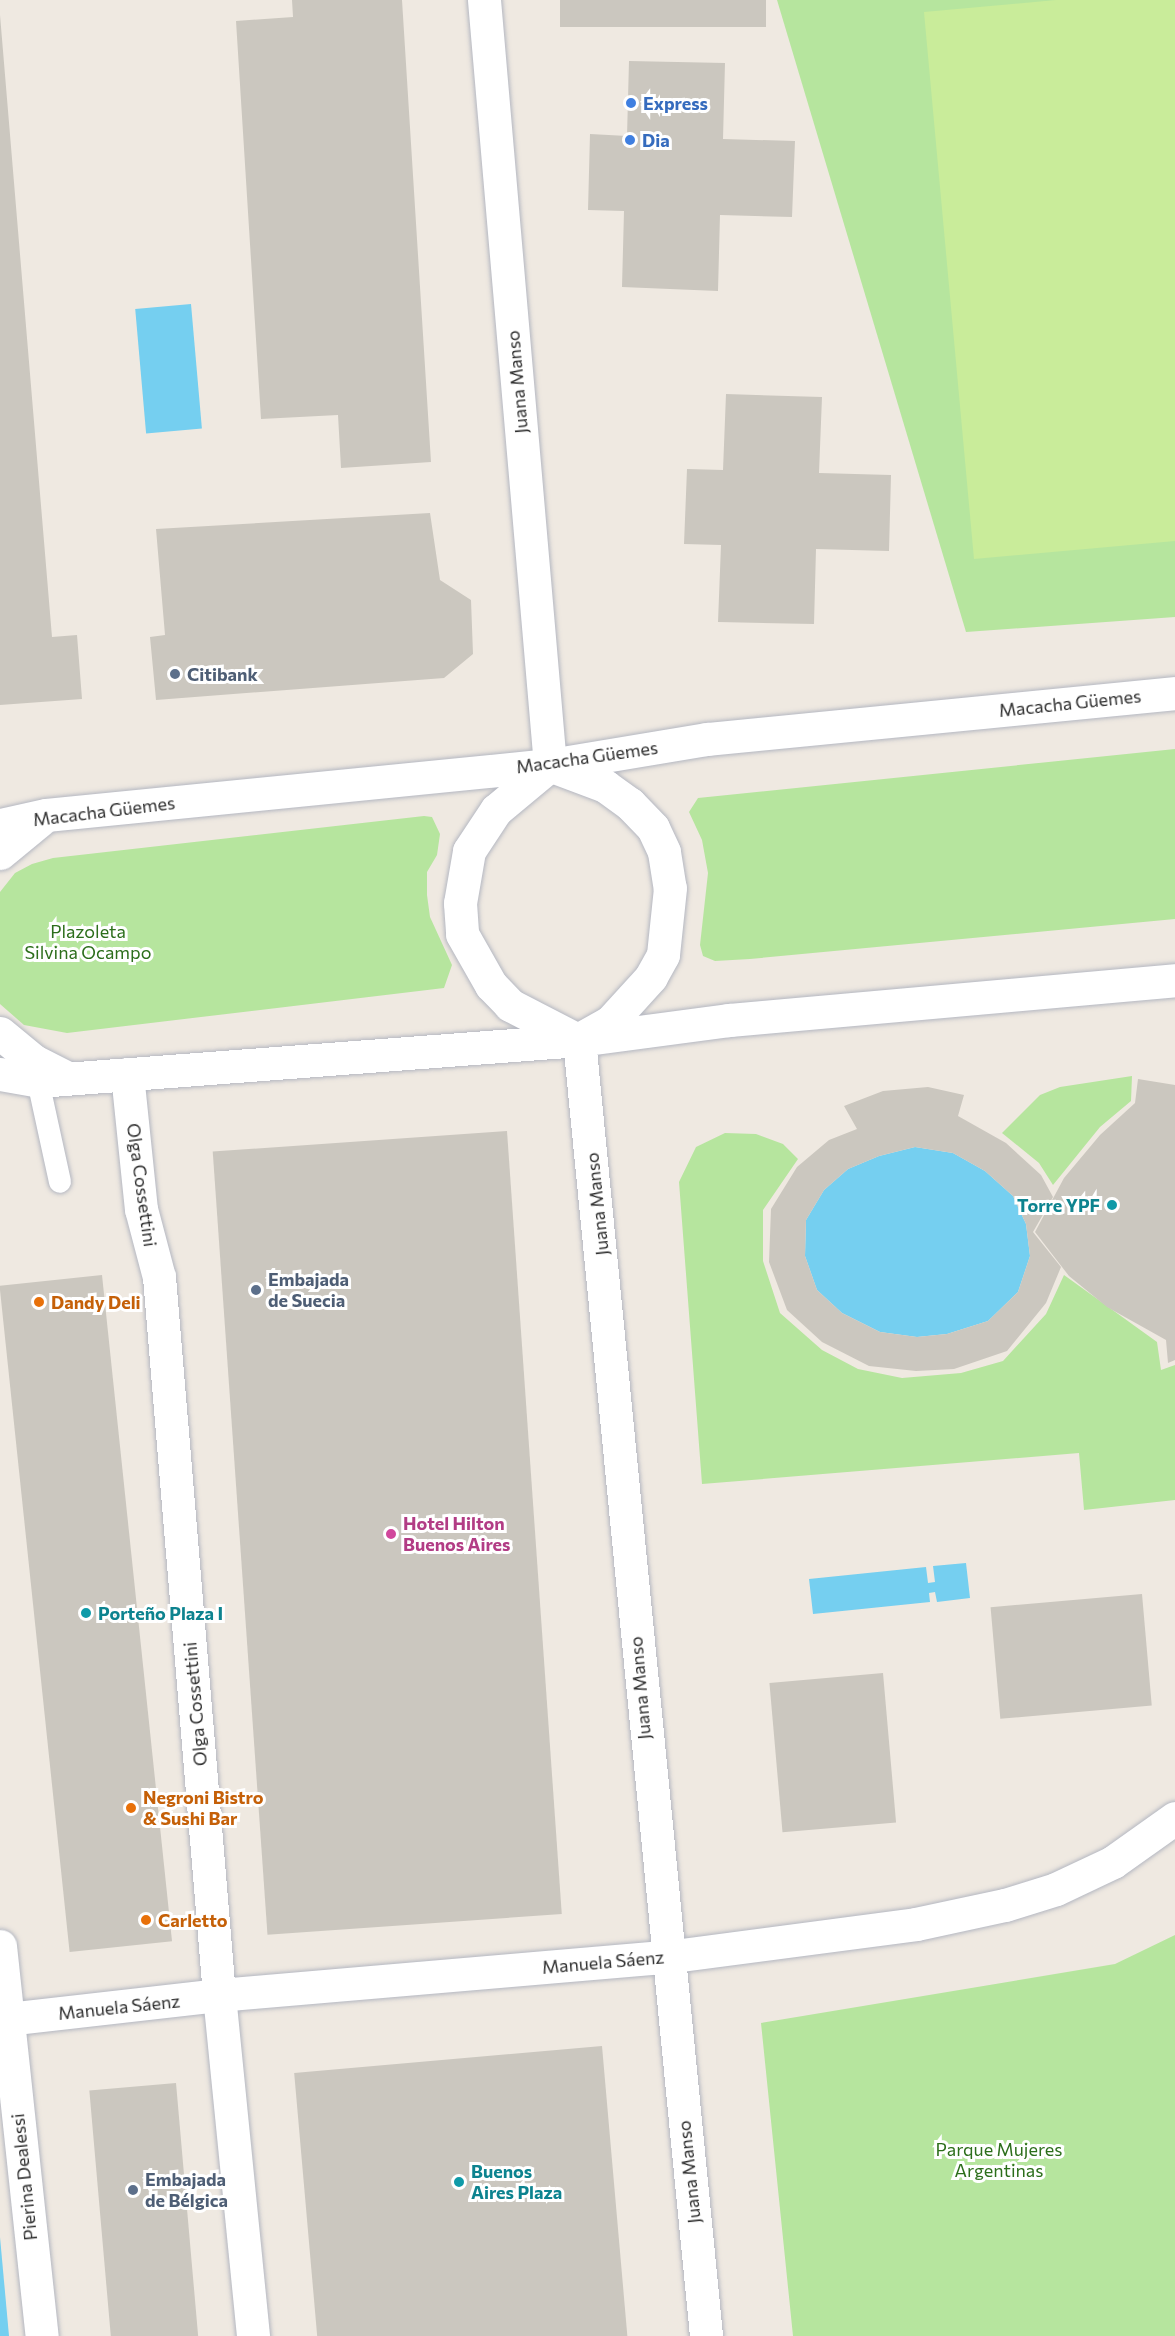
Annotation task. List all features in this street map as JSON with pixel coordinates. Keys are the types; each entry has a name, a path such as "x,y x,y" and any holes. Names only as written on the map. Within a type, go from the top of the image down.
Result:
{"street":[{"name":"Juana Manso","path":"484,0 550,765"},
{"name":"Macacha Güemes","path":"0,825 46,815 550,765 707,739 1175,693"},
{"path":"550,765 605,786 630,804 652,828 664,852 670,888 663,955 651,977 610,1022 579,1040 510,1005 491,985 462,934 463,877 477,836 518,788 550,765"},
{"path":"0,853 46,815"},
{"path":"0,1074 52,1080 579,1040 729,1020 1175,980"},
{"path":"0,1033 34,1061 52,1080"},
{"name":"Juana Manso","path":"579,1040 600,1227 666,1957 706,2336"},
{"name":"Olga Cossettini","path":"127,1074 141,1209 159,1277 219,1995 254,2336"},
{"name":"Manuela Sáenz","path":"7,2019 219,1995 666,1957 916,1924 1005,1905 1056,1889 1113,1862 1175,1818"},
{"name":"Pierina Dealessi","path":"0,1946 42,2336"}],"lane":[{"path":"52,1080 60,1182"}],"green space":[{"path":"777,0 1175,0 1175,617 966,632"},
{"path":"1056,0 1175,0 1175,541 974,559 924,12"},
{"path":"1175,749 1175,919 750,959 715,961 703,956 700,945 708,873 702,840 689,812 698,798"},
{"name":"Plazoleta Silvina Ocampo","path":"424,816 432,817 440,834 437,855 427,872 427,895 430,917 452,965 444,988 67,1033 24,1025 0,1004 0,892 15,873 32,864 53,858"},
{"path":"1132,1076 1131,1101 1100,1127 1053,1185 1039,1163 1002,1133 1040,1095 1060,1087"},
{"path":"725,1133 756,1134 783,1144 798,1159 763,1210 763,1261 780,1313 822,1350 858,1369 902,1378 961,1373 1003,1361 1046,1314 1064,1275 1157,1342 1161,1370 1175,1365 1175,1500 1084,1510 1079,1453 702,1484 679,1182 696,1147"},
{"name":"Parque Mujeres Argentinas","path":"1175,1935 1175,2336 793,2336 761,2023 1115,1964"}],"water":[{"path":"191,304 202,429 146,433 135,309"},
{"path":"915,1147 953,1153 985,1171 1013,1196 1026,1224 1030,1256 1018,1292 988,1321 947,1334 917,1337 880,1332 842,1313 817,1290 805,1256 806,1220 824,1190 848,1169 879,1156"},
{"path":"966,1563 970,1598 937,1602 935,1592 929,1593 930,1602 813,1614 809,1579 926,1567 928,1583 935,1582 933,1566"},
{"path":"0,2237 9,2336 0,2336"}],"building":[{"path":"292,0 402,0 431,462 341,468 338,415 261,419 236,21 293,17"},
{"path":"560,0 766,0 766,27 560,27"},
{"path":"0,15 52,637 77,635 82,699 0,705"},
{"path":"629,61 725,63 723,139 795,141 792,217 720,215 718,291 622,287 624,211 588,210 590,134 627,136"},
{"path":"726,394 822,397 819,473 891,475 889,551 816,549 814,624 718,622 721,545 684,544 687,469 723,470"},
{"path":"430,513 440,580 471,600 473,654 444,678 156,700 150,637 165,635 156,529"},
{"name":"Torre YPF","path":"1138,1079 1175,1085 1175,1360 1168,1363 1166,1340 1107,1307 1069,1276 1035,1232 1064,1178 1100,1135 1135,1103"},
{"path":"928,1087 964,1095 958,1116 1006,1143 1041,1175 1053,1197 1033,1232 1061,1267 1046,1303 1007,1351 954,1369 916,1371 869,1366 822,1342 787,1310 769,1262 771,1209 797,1167 829,1140 857,1129 844,1106 883,1091","holes":["915,1147 953,1153 985,1171 1013,1196 1026,1224 1030,1256 1018,1292 988,1321 947,1334 917,1337 880,1332 842,1313 817,1290 805,1256 806,1220 824,1190 848,1169 879,1156"]},
{"name":"Hotel Hilton Buenos Aires","path":"507,1131 562,1914 267,1935 213,1152"},
{"name":"Porteño Plaza I","path":"102,1275 172,1941 70,1952 0,1286"},
{"path":"1142,1594 1152,1706 1000,1719 991,1607"},
{"path":"883,1673 896,1822 783,1832 769,1683"},
{"name":"Buenos Aires Plaza","path":"602,2046 627,2336 317,2336 294,2073"},
{"path":"176,2083 198,2336 111,2336 89,2091"}],"place":[{"name":"Express","path":"631,103"},
{"name":"Dia","path":"630,140"},
{"name":"Citibank","path":"175,674"},
{"name":"Torre YPF","path":"1112,1205"},
{"name":"Embajada de Suecia","path":"256,1290"},
{"name":"Dandy Deli","path":"39,1302"},
{"name":"Hotel Hilton Buenos Aires","path":"391,1534"},
{"name":"Porteño Plaza I","path":"86,1613"},
{"name":"Negroni Bistro & Sushi Bar","path":"131,1808"},
{"name":"Carletto","path":"146,1920"},
{"name":"Buenos Aires Plaza","path":"459,2182"},
{"name":"Embajada de Bélgica","path":"133,2190"}]}
